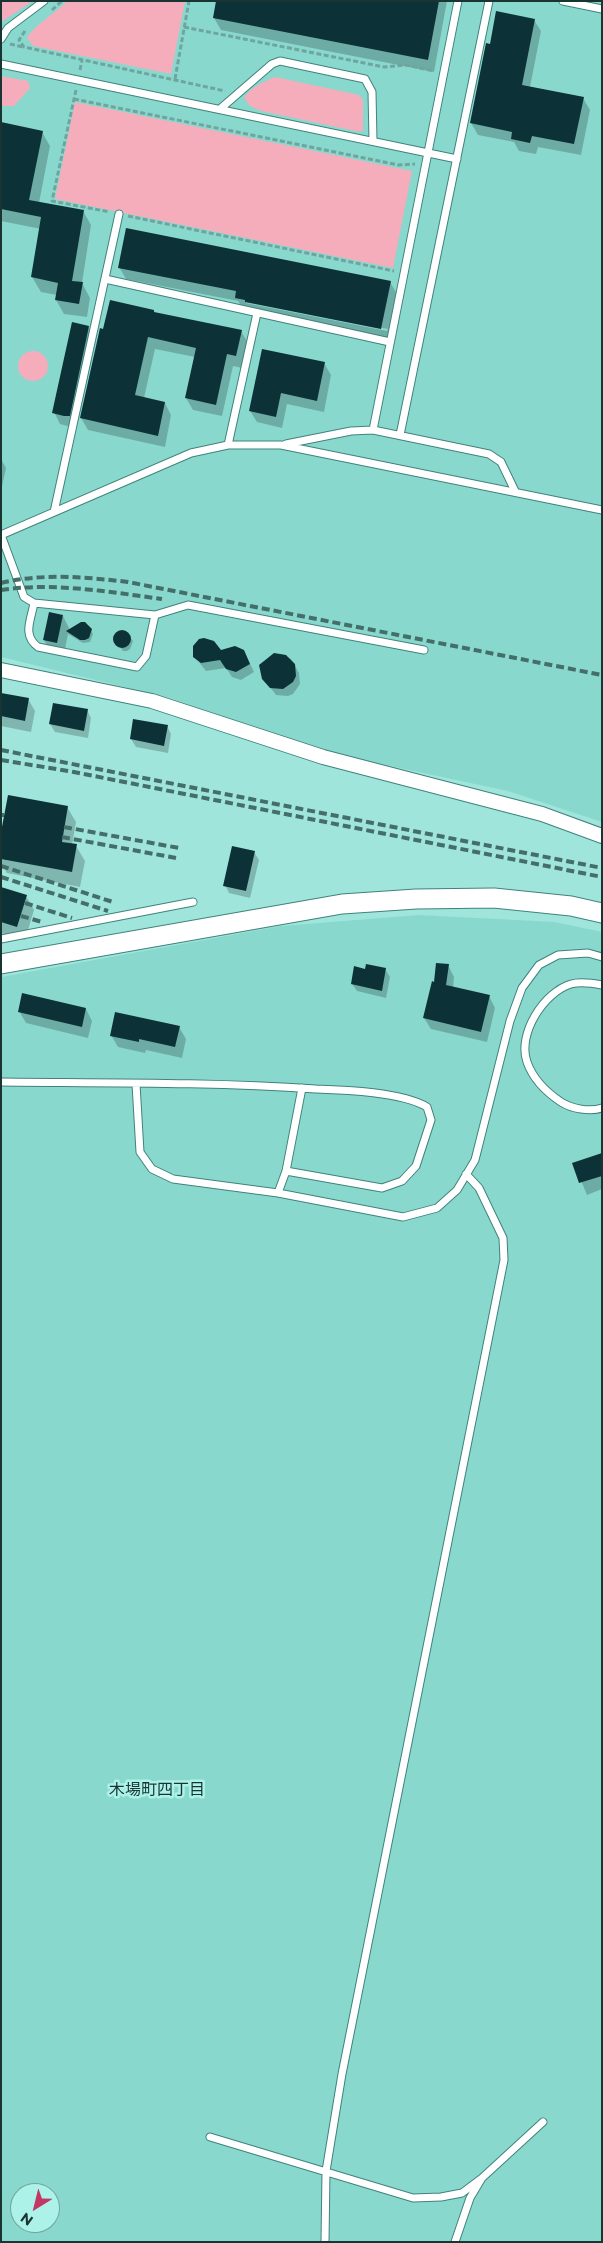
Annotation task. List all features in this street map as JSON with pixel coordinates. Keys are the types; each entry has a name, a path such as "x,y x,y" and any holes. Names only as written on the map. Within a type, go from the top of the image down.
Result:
{"street":[{"path":"1,670 152,702 323,757 542,814 602,836"},
{"path":"1,964 342,904 416,899 494,898 571,906 602,913"}],"lane":[{"path":"1,39 8,28 44,1"},
{"path":"373,430 458,1"},
{"path":"400,435 489,1"},
{"path":"563,1 602,9"},
{"path":"220,109 272,64 280,61 365,79 372,92 374,141"},
{"path":"1,64 456,159"},
{"path":"54,512 119,214"},
{"path":"105,279 390,342"},
{"path":"228,445 257,313"},
{"path":"281,445 351,431 373,430 400,435 489,454 501,462 515,491"},
{"path":"424,650 188,605 155,615 34,603 24,598 1,535 191,453 228,445 281,445 602,510"},
{"path":"34,603 28,636 30,641 38,647 137,667 146,656 155,615"},
{"path":"1,939 193,902"},
{"path":"136,1084 140,1152 152,1169 173,1179 278,1193 403,1217 436,1208 457,1190 475,1160 510,1021 522,988 539,965 558,955 588,953 602,956"},
{"path":"602,985 585,982 571,984 559,991 547,1000 538,1012 525,1041 526,1060 533,1076 548,1093 568,1106 594,1111 602,1108"},
{"path":"1,1082 302,1088 352,1091 417,1102 427,1107 431,1120 416,1166 402,1181 382,1188 286,1171"},
{"path":"278,1193 286,1171 302,1088"},
{"path":"325,2242 326,2171 346,2054 504,1260 503,1238 479,1188 466,1174"},
{"path":"210,2137 413,2198 442,2197 462,2193 482,2178 543,2122"},
{"path":"455,2242 470,2198 482,2178"}],"path":[{"path":"47,14 62,1"},
{"path":"175,79 189,1"},
{"path":"184,27 384,67 406,65 444,74"},
{"path":"28,29 20,35 19,40 24,47 237,94"},
{"path":"82,60 52,201 404,273"},
{"path":"74,99 400,165 426,165"}],"shaded area":[{"path":"1,1 602,1 602,822 508,791 324,752 170,698 1,657"},
{"path":"1,1 33,1 1,22"},
{"path":"67,1 185,1 171,74 33,46 27,38 30,33"},
{"path":"1,76 28,81 30,88 14,106 1,106"},
{"path":"275,77 359,95 363,100 363,130 360,132 261,111 250,106 244,98 246,94 258,85"},
{"path":"75,102 412,171 393,268 55,199"},
{"path":"33,351 39,352 47,360 47,372 39,380 33,381 27,380 19,372 18,366 19,360 27,352"},
{"path":"419,915 555,922 602,932 602,2242 1,2242 1,977 281,926"}],"building":[{"path":"216,1 439,1 428,60 213,18"},
{"path":"496,11 535,19 522,85 584,97 574,144 532,136 530,143 511,139 512,132 470,123 486,43 490,44"},
{"path":"1,122 43,131 29,200 84,210 72,281 83,282 79,304 55,300 58,283 31,277 41,217 1,209"},
{"path":"126,228 391,281 381,329 245,302 245,300 235,298 236,291 118,268"},
{"path":"110,300 154,310 154,312 242,330 236,356 227,354 216,405 185,398 196,348 148,337 135,395 165,402 158,436 80,418 100,328 103,329"},
{"path":"72,322 89,326 70,416 64,416 52,413"},
{"path":"262,349 325,362 317,401 281,393 276,417 249,411"},
{"path":"49,612 63,615 57,643 43,640"},
{"path":"81,622 85,622 92,629 89,638 85,640 80,640 66,631"},
{"path":"122,630 128,633 131,639 128,645 122,648 116,645 113,639 116,633"},
{"path":"204,638 214,641 221,650 235,646 244,650 250,664 236,672 226,669 220,660 201,663 193,657 193,646 199,639"},
{"path":"274,653 286,655 295,664 296,676 293,682 283,689 270,688 262,679 259,665"},
{"path":"1,693 29,698 25,721 1,716"},
{"path":"53,703 88,709 84,731 49,724"},
{"path":"133,719 168,725 164,746 130,739"},
{"path":"8,795 68,806 62,842 77,844 72,872 1,859 1,832"},
{"path":"232,846 255,851 246,891 223,886"},
{"path":"1,887 27,895 17,927 1,922"},
{"path":"436,963 449,964 446,985 490,995 481,1032 423,1018 432,981 434,982"},
{"path":"366,964 386,968 382,991 351,984 354,966 365,969"},
{"path":"22,993 86,1008 82,1027 18,1012"},
{"path":"115,1012 180,1026 175,1047 139,1039 139,1042 110,1036"},
{"path":"602,1153 602,1176 579,1183 572,1163"}],"railway":[{"path":"1,583 49,577 80,577 128,582 602,675"},
{"path":"1,590 62,587 162,599"},
{"path":"1,750 602,868"},
{"path":"1,760 74,772 602,877"},
{"path":"64,827 179,848"},
{"path":"62,837 176,858"},
{"path":"1,866 113,902"},
{"path":"1,877 108,911"},
{"path":"25,903 72,918"},
{"path":"21,916 42,922"}],"district":[{"name":"木場町四丁目","path":"157,1790"}]}
